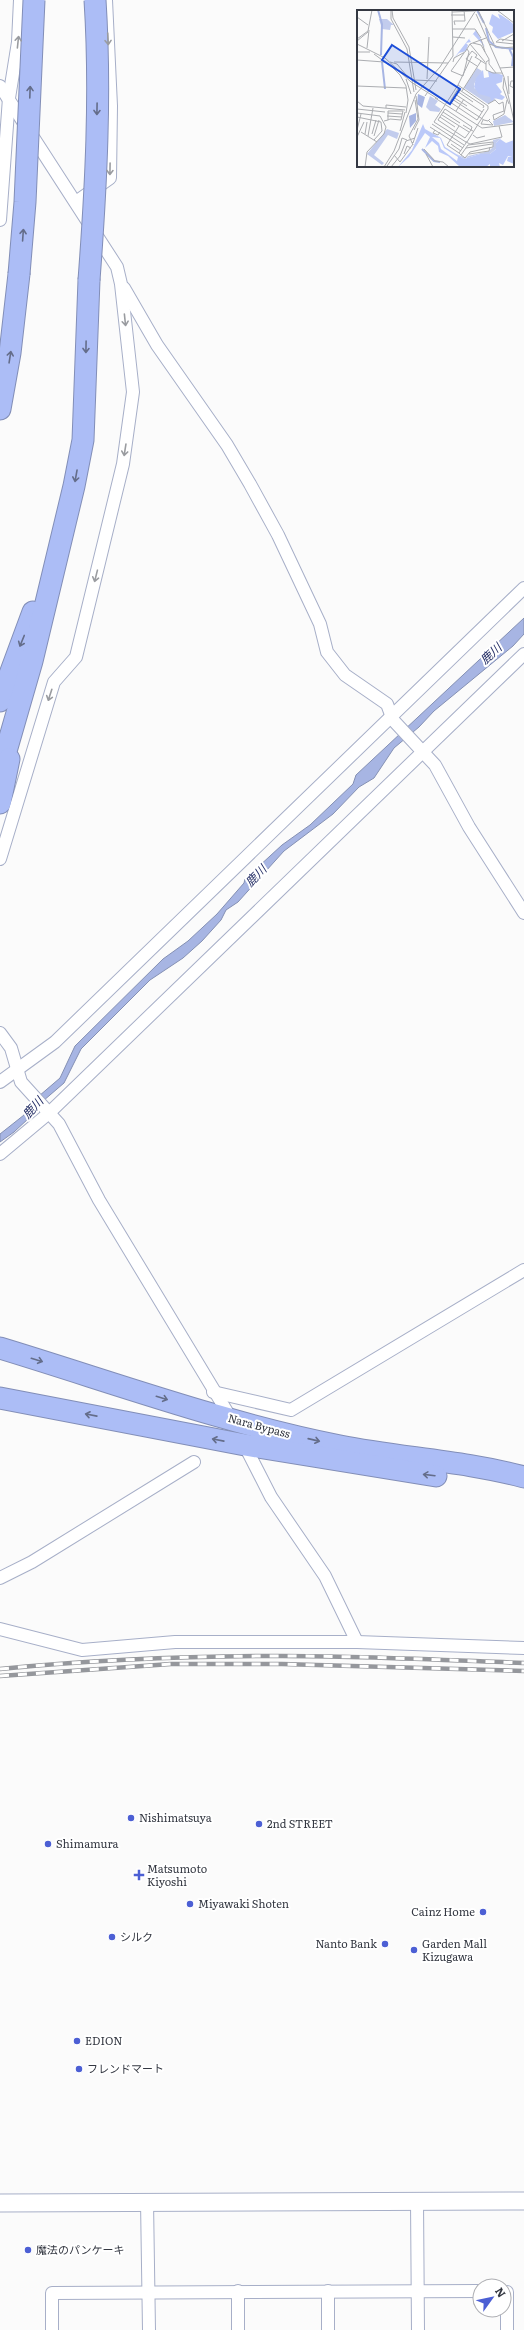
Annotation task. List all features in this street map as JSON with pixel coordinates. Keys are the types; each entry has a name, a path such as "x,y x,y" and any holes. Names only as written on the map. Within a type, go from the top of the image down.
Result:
{"highway":[{"path":"0,409 10,353 25,202 34,0"},
{"path":"0,772 32,661 62,539 83,440 89,280 96,186 99,54 95,0"},
{"path":"0,338 16,299"},
{"path":"0,701 62,539"},
{"path":"0,802 18,713"},
{"name":"Nara Bypass","path":"0,1348 232,1420 340,1446 498,1470 524,1477"},
{"name":"Nara Bypass","path":"0,1398 245,1445 432,1475 524,1482"}],"street":[{"path":"0,220 9,98 18,42 20,0"},
{"path":"76,202 110,178 111,106 106,0"},
{"path":"0,86 117,267 121,284 133,392 123,464 76,656 54,682 0,859"},
{"path":"121,284 157,345 227,445 250,484 278,535 320,624 327,652 345,675 387,704 393,718 435,765 469,827 524,914"},
{"path":"0,1082 55,1042 393,718 524,588"},
{"path":"0,1154 47,1111 422,749 524,654"},
{"path":"0,1034 11,1048 21,1082 59,1124 99,1200 213,1392 232,1420 271,1497 325,1576 357,1642"},
{"path":"213,1392 291,1410 524,1270"},
{"path":"0,1578 32,1562 194,1462"},
{"path":"0,1629 82,1650 175,1642 357,1642 524,1648"},
{"path":"147,2201 149,2330"},
{"path":"417,2201 418,2330"},
{"path":"0,2202 524,2201"},
{"path":"238,2291 238,2330"},
{"path":"328,2291 328,2330"},
{"path":"52,2330 52,2293 472,2291"},
{"path":"507,2318 507,2330"}],"water":[{"name":"鹿川","path":"524,618 524,634 513,646 434,711 419,727 394,748 374,778 359,787 333,814 284,851 238,902 226,910 221,920 202,941 183,958 150,980 81,1049 64,1083 36,1107 29,1118 14,1132 0,1142 0,1134 24,1115 32,1102 60,1078 75,1046 163,959 188,941 217,914 244,883 245,879 282,845 310,825 353,784 356,775"}],"railway":[{"path":"0,1669 105,1661 247,1656 403,1658 524,1663"},
{"path":"0,1676 171,1664 282,1664 524,1671"}],"place":[{"name":"Nishimatsuya","path":"131,1818"},
{"name":"2nd STREET","path":"259,1824"},
{"name":"Shimamura","path":"48,1844"},
{"name":"Matsumoto Kiyoshi","path":"139,1875"},
{"name":"Miyawaki Shoten","path":"190,1904"},
{"name":"Cainz Home","path":"483,1912"},
{"name":"シルク","path":"112,1937"},
{"name":"Nanto Bank","path":"385,1944"},
{"name":"Garden Mall Kizugawa","path":"414,1950"},
{"name":"EDION","path":"77,2041"},
{"name":"フレンドマート","path":"79,2069"},
{"name":"魔法のパンケーキ","path":"28,2250"}]}
